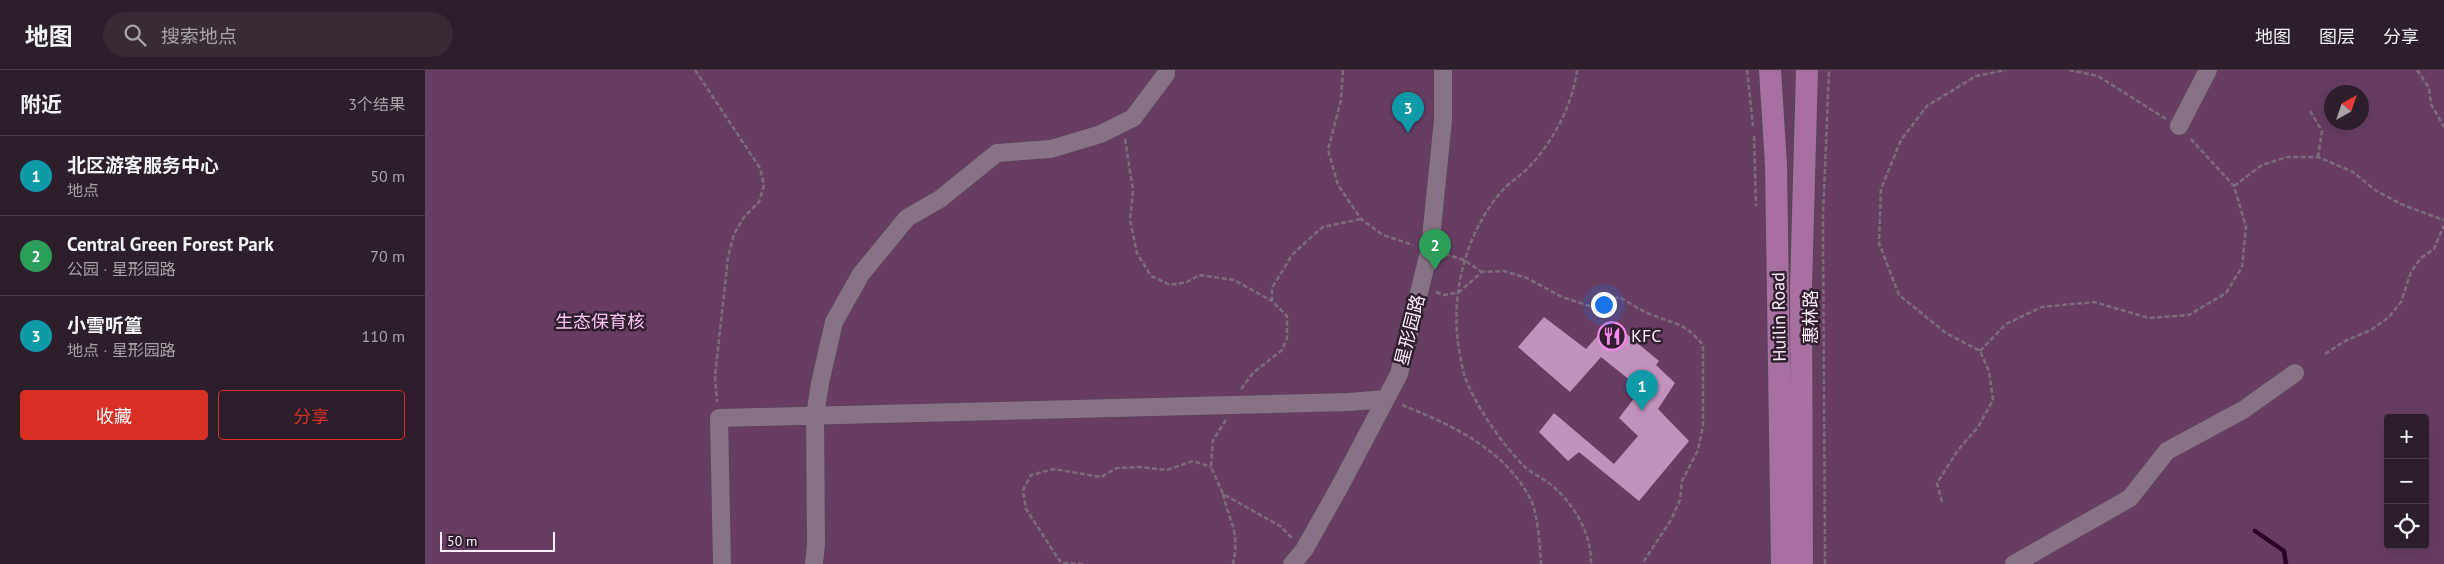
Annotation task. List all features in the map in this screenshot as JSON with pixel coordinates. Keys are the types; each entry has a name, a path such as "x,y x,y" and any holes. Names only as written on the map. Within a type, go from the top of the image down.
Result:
{"main road":[{"name":"Huilin Road","path":"1770,70 1776,165 1782,564"},
{"name":"Huilin Road","path":"1802,564 1801,287 1807,70"}],"street":[{"path":"814,564 816,544 815,416 835,322 861,274 907,218 940,199 997,153 1051,148 1101,134 1133,118 1166,74 1166,70"},
{"name":"星形园路","path":"1292,564 1304,550 1399,374 1429,248 1443,120 1443,70"},
{"path":"2179,126 2208,70"},
{"path":"2014,564 2130,498 2167,451 2243,410 2295,373"},
{"path":"722,564 719,418 1349,402 1387,399"}],"path":[{"path":"695,70 760,168 764,185 759,202 744,217 734,234 728,257 715,376 719,418"},
{"path":"1343,70 1341,100 1328,150 1338,185 1361,219 1383,236 1429,248 1464,260 1481,272 1505,271 1527,278 1562,297 1593,307 1619,297 1649,314 1676,322 1690,330 1703,345 1703,426 1698,450 1682,481 1680,500 1677,507 1642,564"},
{"path":"1577,70 1575,85 1558,128 1530,167 1501,191 1482,221 1464,260 1459,292 1457,332 1464,376 1487,420 1524,466 1550,484 1582,520 1591,556 1591,564"},
{"name":"惠林路","path":"1825,564 1823,217 1829,70"},
{"path":"1975,70 1977,76"},
{"path":"1943,502 1937,483 1958,450 1978,427 1993,400 1989,371 1980,350 1946,333 1899,295 1879,242 1881,189 1901,140 1927,106 1977,76 2006,70"},
{"path":"1980,350 2007,324 2042,307 2094,302 2149,318 2189,315 2226,293 2243,267 2246,227 2234,186 2179,126 2097,76 2069,70"},
{"path":"2417,70 2429,88 2431,104 2444,127"},
{"path":"2310,111 2322,132 2318,157"},
{"path":"1123,123 1133,190 1130,220 1137,252 1151,276 1170,285 1187,282 1199,275 1234,280 1272,301 1287,316 1287,338 1282,350 1253,372 1240,390 1235,405 1213,440 1211,467 1223,494 1229,518 1235,528 1237,546 1233,564"},
{"path":"2234,186 2262,165 2287,157 2318,157 2353,172 2375,190 2403,205 2444,220"},
{"path":"1272,301 1273,288 1292,255 1309,239 1323,227 1361,219"},
{"path":"2325,354 2371,330 2389,317 2401,302 2411,272 2421,258 2434,249 2444,225"},
{"path":"1421,286 1444,295 1459,292 1481,272"},
{"path":"1387,399 1443,421 1491,451 1513,474 1531,501 1541,564"},
{"path":"1083,564 1061,563 1026,509 1023,490 1031,475 1054,469 1101,477 1117,468 1139,467 1167,470 1193,461 1211,467"},
{"path":"1223,494 1280,526 1304,550"}],"green space":[{"name":"生态保育核","path":"425,70 2444,70 2444,564 425,564"}],"building":[{"path":"1544,317 1586,349 1611,321 1659,361 1656,365 1675,383 1658,409 1689,441 1639,501 1579,452 1568,461 1539,432 1554,413 1614,464 1638,436 1619,418 1641,389 1601,357 1570,392 1518,347"}],"waterway":[{"path":"2255,531 2284,551 2286,564"}],"place":[{"name":"小雪听篁","path":"1408,133"},
{"name":"Central Green Forest Park","path":"1435,270"},
{"name":"KFC","path":"1612,336"},
{"name":"北区游客服务中心","path":"1642,411"}]}
